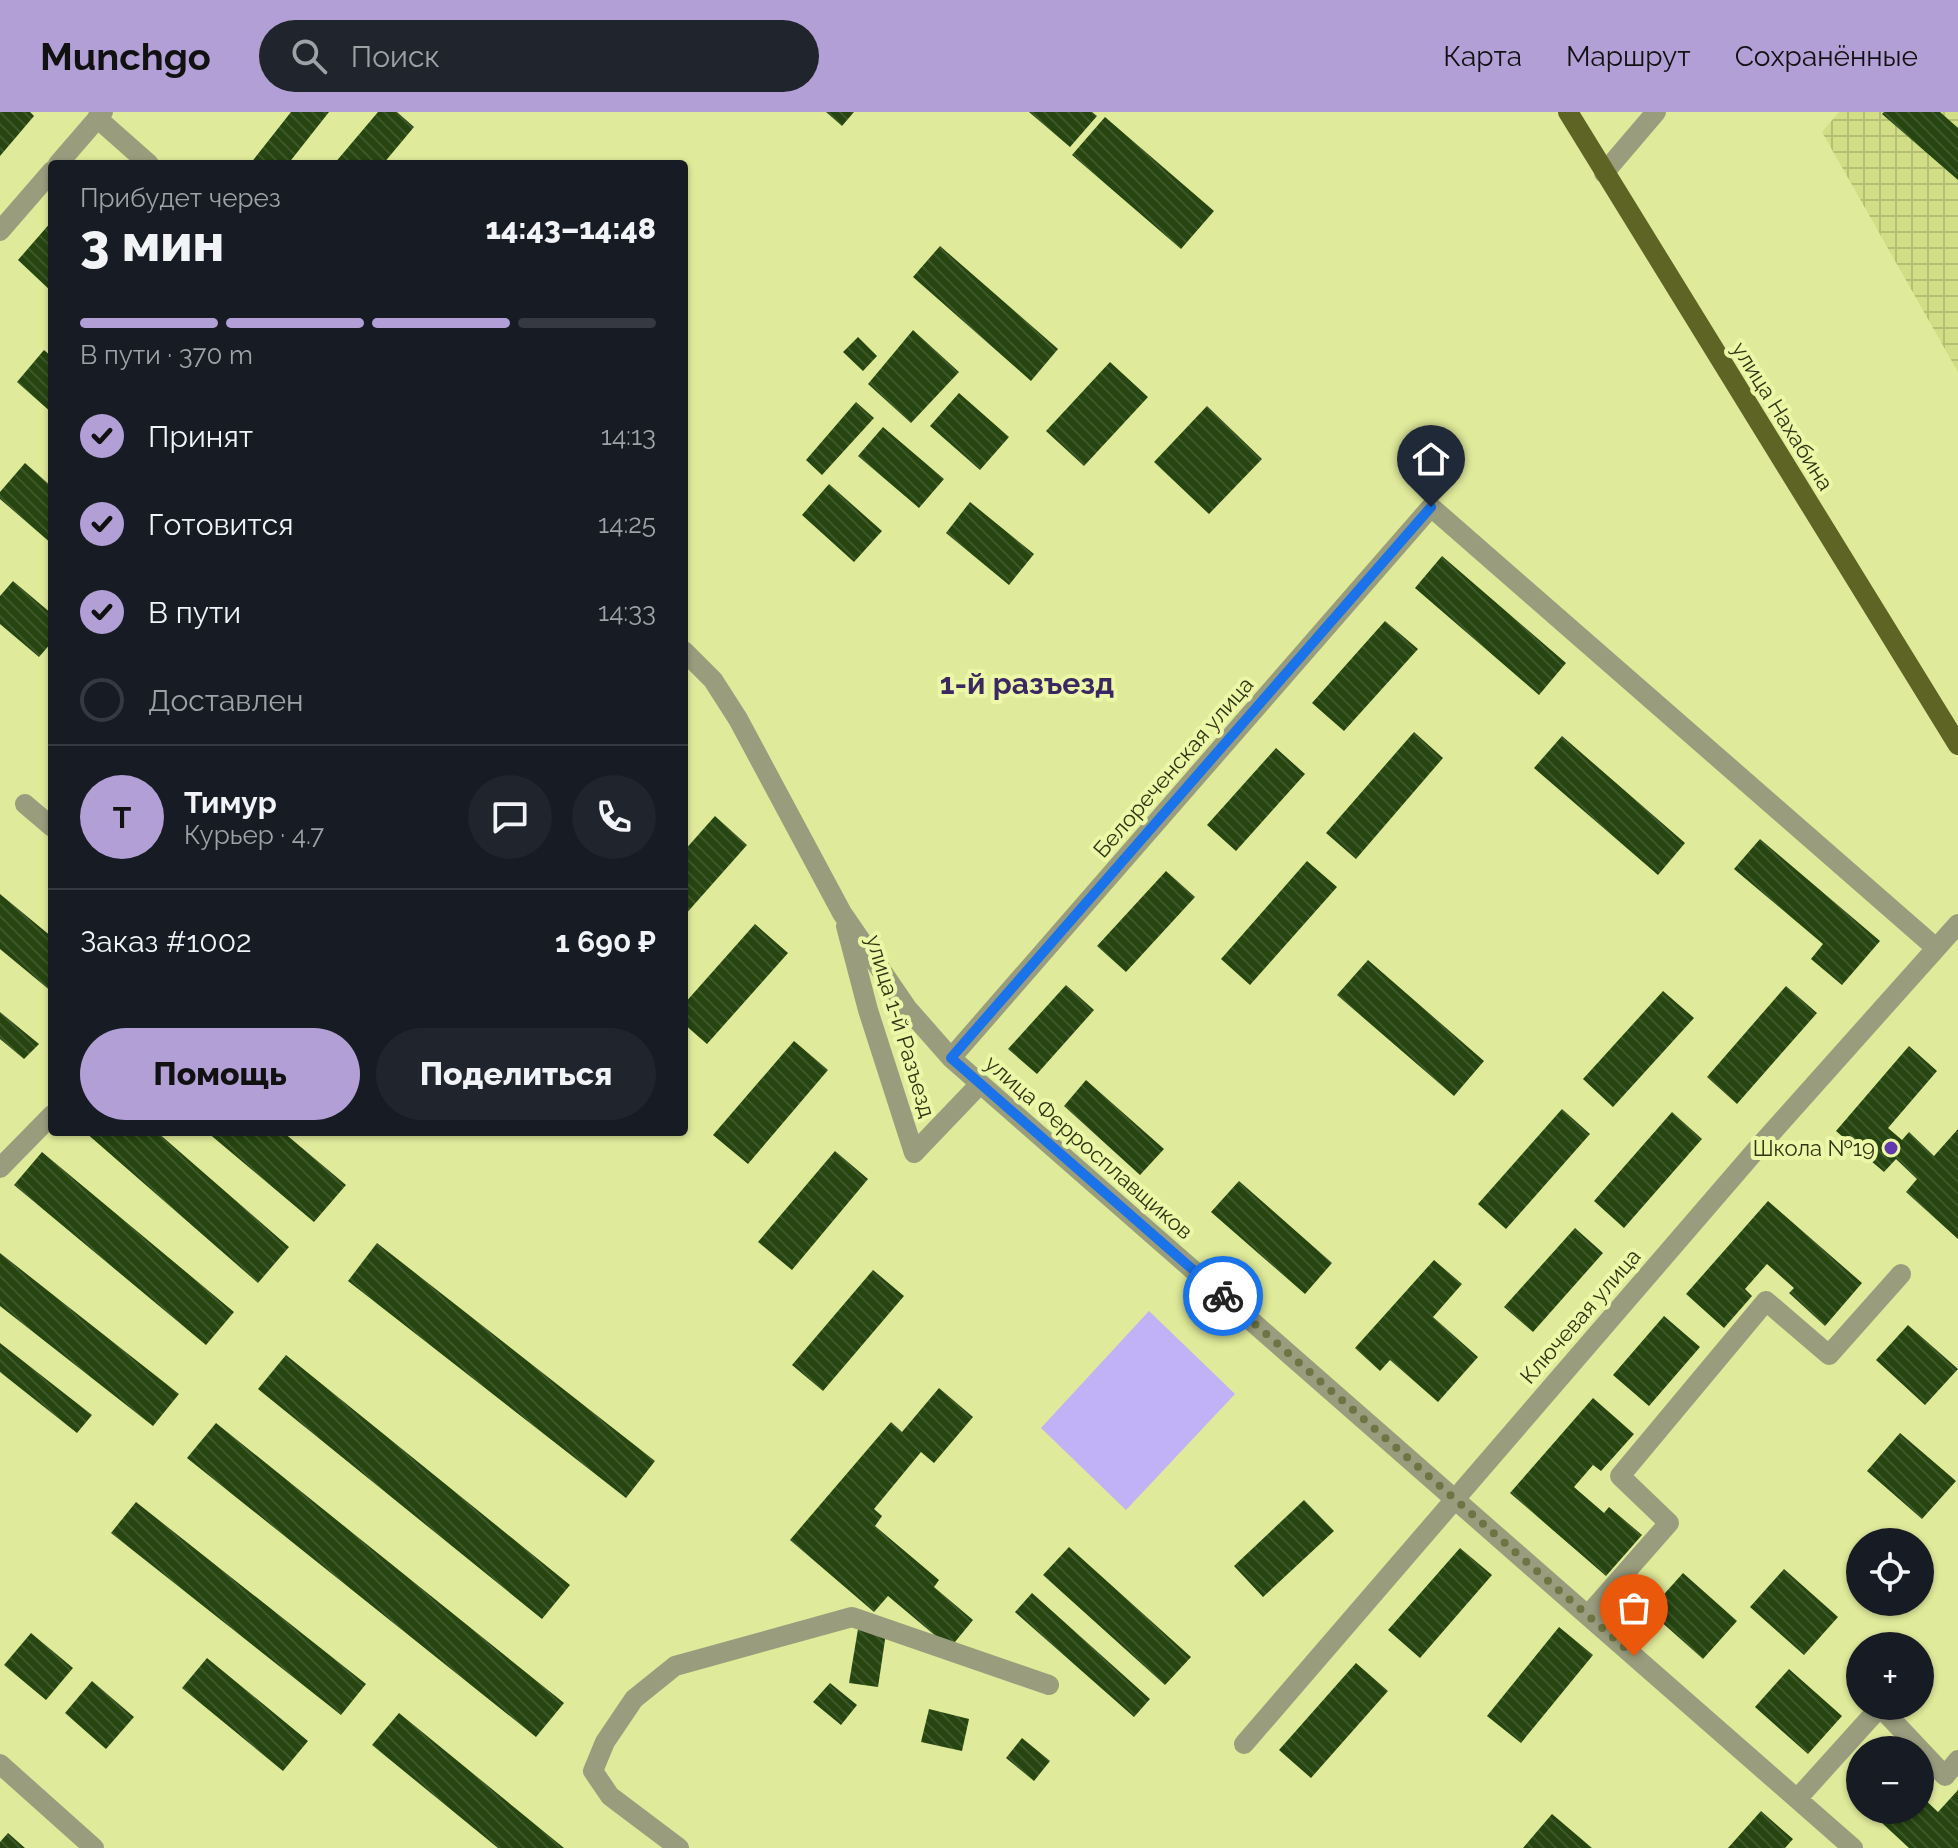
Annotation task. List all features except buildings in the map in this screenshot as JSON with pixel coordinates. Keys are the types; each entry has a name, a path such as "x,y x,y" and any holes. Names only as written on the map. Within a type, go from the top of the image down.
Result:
{"main road":[{"name":"улица Нахабина","path":"1568,112 1958,745"}],"street":[{"path":"1604,173 1656,112"},
{"path":"61,160 100,115 145,160"},
{"path":"0,231 48,176"},
{"name":"Белореченская улица","path":"951,1058 1431,507 1936,948"},
{"name":"улица Ферросплавщиков","path":"688,655 713,680 738,719 842,913 907,1008 951,1058 1853,1848"},
{"path":"25,804 48,824"},
{"name":"улица 1-й Разъезд","path":"842,913 868,1010 914,1153 980,1084"},
{"name":"Ключевая улица","path":"1244,1744 1745,1162 1958,924"},
{"path":"0,1168 48,1119"},
{"path":"1588,1615 1669,1523 1620,1476 1766,1301 1829,1355 1901,1274"},
{"path":"679,1848 610,1796 593,1771 605,1742 634,1699 675,1666 852,1617 1049,1685"},
{"path":"1797,1799 1880,1707 1945,1776 1958,1760"},
{"path":"0,1764 94,1848"}],"shaded area":[{"path":"1839,112 1958,112 1958,372 1822,132"},
{"path":"1149,1311 1235,1394 1126,1510 1041,1428"}],"way so far":[{"path":"1223,1296 1634,1656"}],"place":[{"name":"Школа №19","path":"1891,1148"}],"district":[{"name":"1-й разъезд","path":"1027,683"}],"route":[{"path":"1223,1296 951,1058 1431,507"}]}
